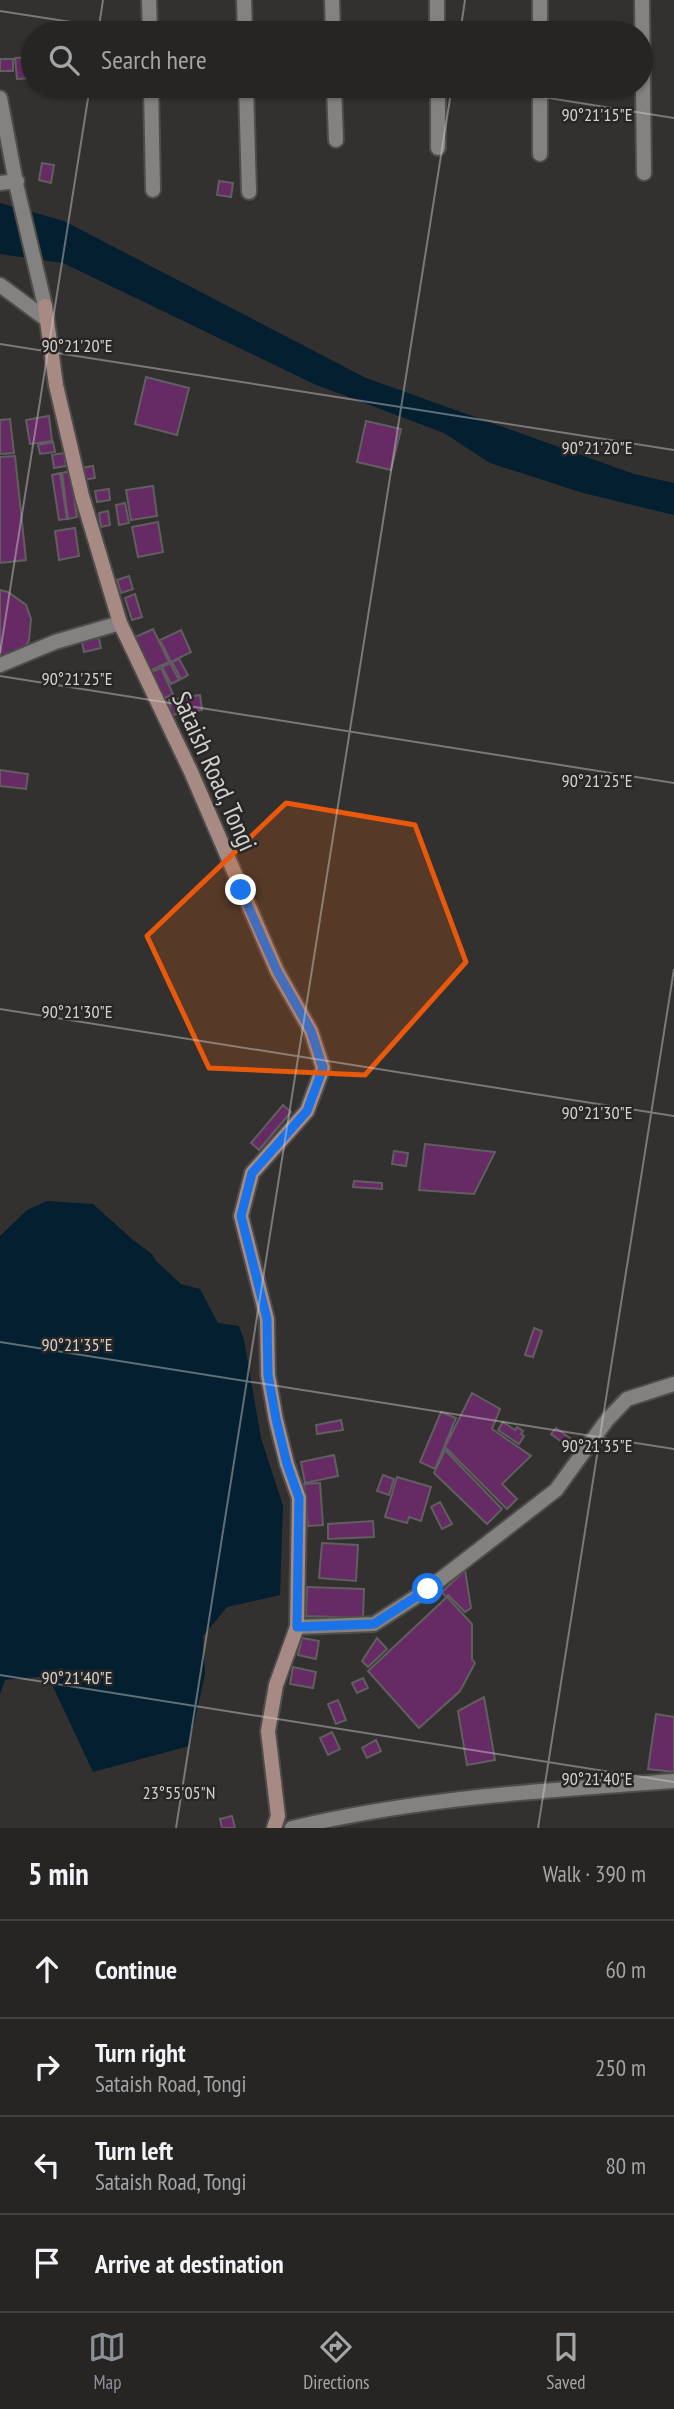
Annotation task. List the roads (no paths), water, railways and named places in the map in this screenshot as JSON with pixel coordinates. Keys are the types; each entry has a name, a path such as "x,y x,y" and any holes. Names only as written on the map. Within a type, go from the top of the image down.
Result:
{"street":[{"path":"149,0 150,21"},
{"path":"244,0 244,21"},
{"path":"332,0 333,21"},
{"path":"437,0 437,21"},
{"path":"540,0 540,21"},
{"path":"642,0 642,21"},
{"path":"0,98 46,313"},
{"path":"151,98 153,190"},
{"path":"246,98 249,192"},
{"path":"334,98 336,140"},
{"path":"438,98 438,148"},
{"path":"540,98 540,154"},
{"path":"643,98 644,173"},
{"path":"0,183 17,185"},
{"path":"0,285 46,313"},
{"name":"Sataish Road, Tongi","path":"46,313 56,385 82,496 120,623 191,772 277,971 311,1031 323,1068 307,1111 252,1173 241,1216 267,1319 268,1375 276,1419 299,1498 297,1627 276,1685 268,1731 278,1816 274,1828"},
{"path":"0,664 55,642 120,623"},
{"path":"297,1627 374,1624 428,1589 556,1490 607,1420 627,1399 674,1384"},
{"path":"292,1828 434,1801 674,1782"}],"water":[{"path":"0,203 64,221 366,378 634,474 674,483 674,515 583,493 490,463 444,433 314,384 63,263 0,254"},
{"path":"47,1201 93,1204 152,1254 181,1284 200,1289 218,1323 239,1326 244,1340 261,1438 283,1506 280,1595 227,1607 203,1636 205,1674 189,1746 93,1772 48,1676 5,1680 0,1694 0,1236 27,1210"}]}
